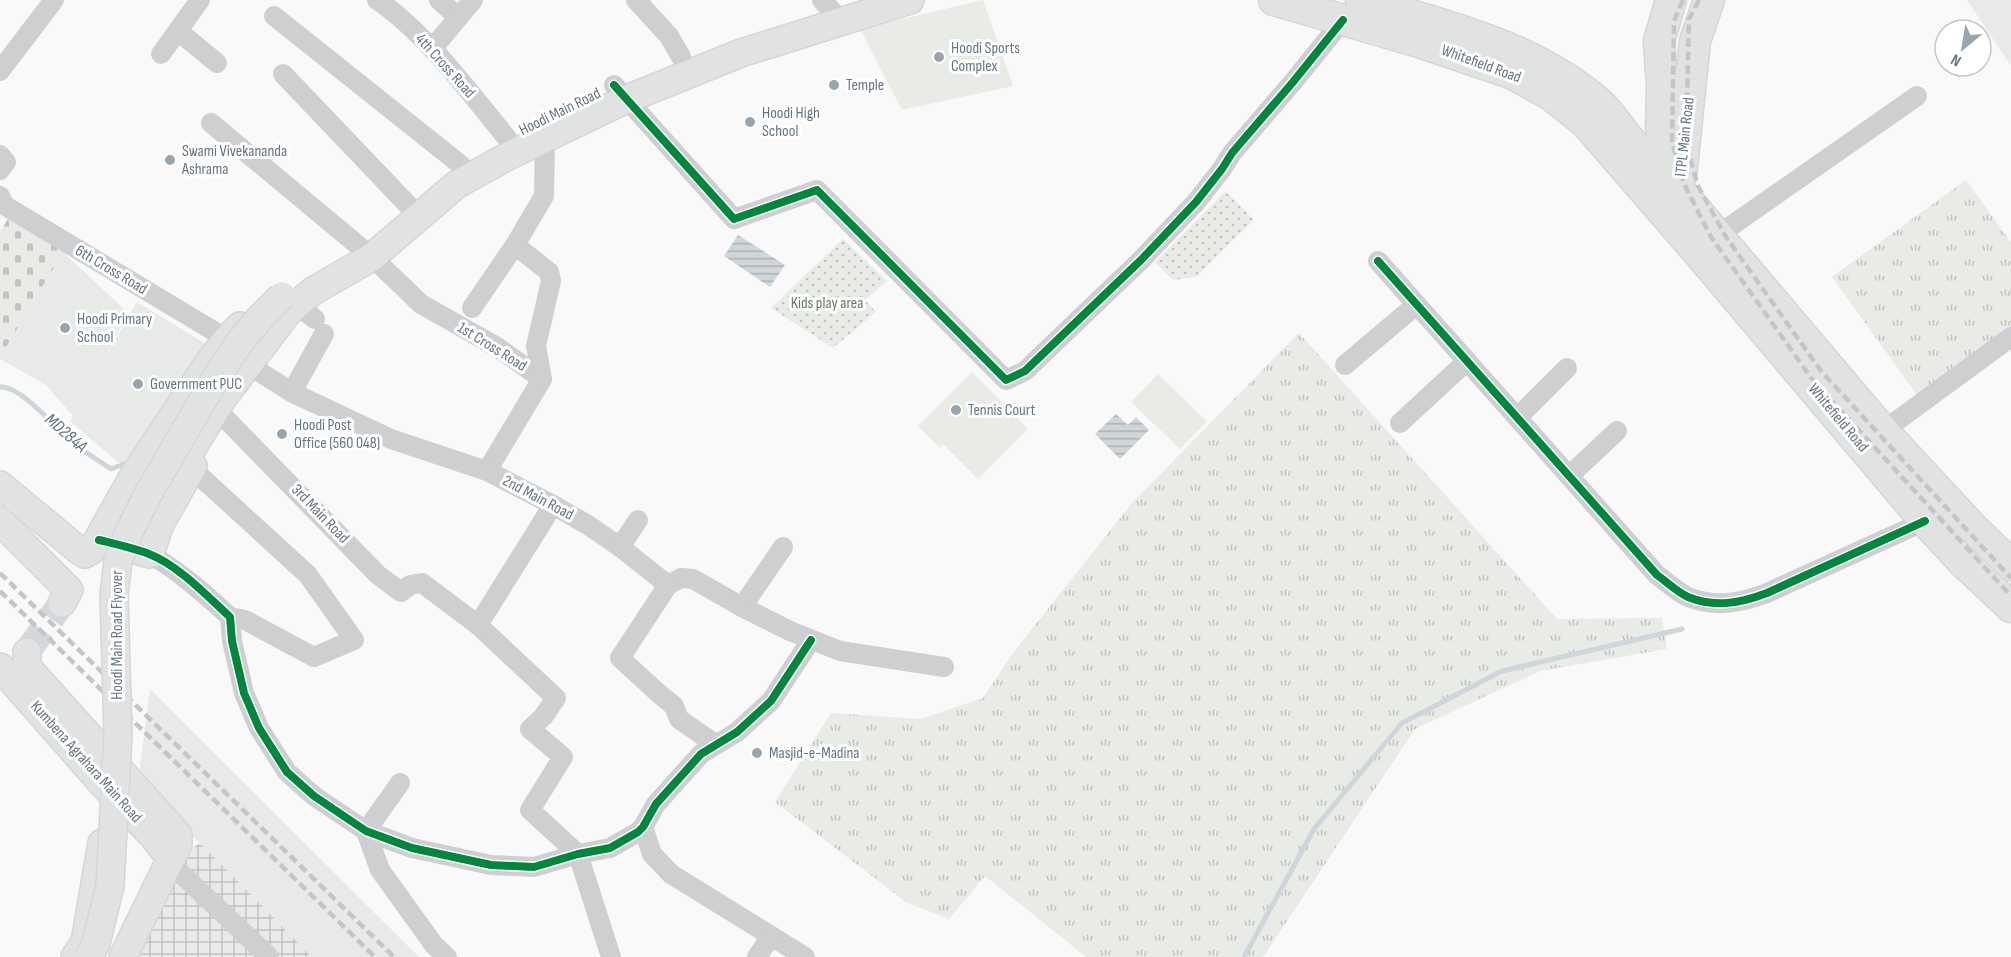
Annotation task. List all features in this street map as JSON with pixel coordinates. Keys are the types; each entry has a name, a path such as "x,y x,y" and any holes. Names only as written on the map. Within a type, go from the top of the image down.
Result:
{"main road":[{"name":"Hoodi Main Road","path":"300,307 366,252 408,205 461,165 507,138 621,92 681,57 864,0"},
{"path":"366,252 456,185 545,138 621,92 741,53 832,10 910,0"},
{"name":"Whitefield Road","path":"1274,0 1352,10 1511,73 1551,95 1585,122 1925,521 1963,562 2011,607"},
{"name":"ITPL Main Road","path":"1671,0 1659,41 1662,84 1661,129 1679,190"},
{"name":"ITPL Main Road","path":"1679,190 1695,41 1709,0"},
{"name":"Whitefield Road","path":"1679,190 1883,431 1972,527 2011,565"},
{"path":"0,485 76,548 85,554 92,550 134,475 227,339 276,291 300,307 294,322 255,369 191,468 160,524 150,554 99,540"},
{"name":"Hoodi Main Road Flyover","path":"89,957 96,943 110,886 118,734 114,595 118,561 129,532 148,494 217,376 239,343 260,318 300,307"},
{"name":"Hoodi Main Road Flyover","path":"103,957 116,921 125,859 130,738 128,594 137,550 147,524 223,398 300,307"},
{"path":"0,521 69,590 62,603"},
{"name":"Kumbena Agrahara Main Road","path":"0,667 106,786 173,855 178,835 27,667 27,652"},
{"path":"75,957 85,942 95,890 103,840 106,786"},
{"path":"123,957 173,855"},
{"path":"95,890 147,907"}],"street":[{"path":"4,58 54,0"},
{"path":"161,54 200,0"},
{"name":"4th Cross Road","path":"377,0 432,49 507,138"},
{"path":"439,0 458,18"},
{"path":"432,49 473,0"},
{"path":"636,0 669,36 681,57"},
{"path":"621,92 734,219 817,190 1006,380 1025,371 1141,260 1196,202 1232,153 1352,10"},
{"path":"274,16 461,165"},
{"path":"178,31 217,63"},
{"path":"283,74 408,205"},
{"path":"1718,235 1917,96"},
{"name":"1st Cross Road","path":"211,123 366,252 421,304 497,347 542,379 487,471"},
{"path":"472,308 515,245 544,196 545,138"},
{"path":"0,155 6,162 0,170"},
{"name":"6th Cross Road","path":"0,196 4,205 227,339"},
{"path":"515,245 549,272 551,281 536,346 542,379"},
{"path":"1378,261 1657,575 1687,596 1709,603 1728,604 1746,601 1925,521"},
{"path":"1345,365 1416,305"},
{"path":"293,393 298,381 300,307"},
{"path":"1883,431 2011,337"},
{"path":"1400,423 1467,361"},
{"path":"1518,417 1567,368"},
{"name":"2nd Main Road","path":"255,369 293,393 391,439 487,471 553,505 620,546 668,585"},
{"name":"3rd Main Road","path":"224,416 378,575 401,592 410,585 422,583 478,625"},
{"path":"1569,476 1617,431"},
{"path":"150,554 169,565 230,617 245,620 314,657 354,640 308,574 191,468"},
{"path":"553,505 478,625 556,698 543,717 530,729 563,757 530,810 578,854 610,957"},
{"path":"620,546 638,520"},
{"path":"742,607 783,547"},
{"path":"715,744 679,719 674,706 620,658 668,585 681,578 693,579 742,607 811,640 840,651 944,667"},
{"path":"230,617 239,680 259,728 287,772 314,796 366,831 412,849 491,865 534,867 578,854 610,848 643,827 656,804 701,754 737,732 771,701 811,640"},
{"path":"366,831 400,783"},
{"path":"643,827 652,854 671,874 805,957"},
{"path":"366,831 380,870 434,945 447,957"},
{"path":"173,855 269,957"},
{"path":"757,957 771,936"}],"shaded area":[{"path":"1967,0 2011,0 2011,66 1993,39 1993,18 1979,18"},
{"path":"738,235 785,265 770,287 724,256"},
{"path":"63,252 128,313 102,363 137,302 211,347 127,470 70,421 73,416 46,385 0,359 0,343"},
{"path":"1116,414 1128,425 1136,417 1149,430 1120,459 1095,434"},
{"path":"150,689 419,957 312,957 138,781"},
{"path":"200,843 312,957 133,957 187,851"}],"green space":[{"name":"Hoodi Sports Complex","path":"983,0 1013,86 902,110 860,29"},
{"path":"1966,180 2011,242 2011,333 1920,399 1832,277"},
{"path":"1226,191 1254,220 1196,277 1173,280 1155,262"},
{"path":"9,217 63,252 0,357 0,232"},
{"name":"Kids play area","path":"843,239 887,281 865,300 876,312 833,348 771,308"},
{"path":"1299,333 1557,619 1662,618 1667,649 1540,671 1415,729 1263,957 1086,957 985,876 949,919 906,902 775,802 831,713 920,719 983,698 1013,653 1132,503"},
{"path":"972,372 1028,429 978,479 944,445 940,448 918,426"},
{"path":"1158,374 1207,422 1180,449 1131,402"}],"waterway":[{"name":"MD284A","path":"0,387 18,393 28,400 72,442 111,469 132,461"},
{"path":"1244,957 1314,829 1402,723 1502,671 1682,629"}],"tunnel":[{"path":"27,652 62,603"}],"railway":[{"path":"1683,0 1674,21 1672,142 1684,184 1711,237 1812,379 2011,596"},
{"path":"1699,0 1689,19 1686,144 1698,186 1726,237 1821,371 2011,578"},
{"path":"0,573 394,957"},
{"path":"0,591 375,957"}],"cycle path":[{"path":"614,85 734,219 817,190 1006,380 1025,371 1141,260 1196,202 1232,153 1343,20"},
{"path":"1378,261 1657,575 1688,597 1708,602 1728,603 1767,593 1925,521"},
{"path":"99,540 160,559 192,582 230,617 232,641 244,693 259,728 287,772 314,796 366,831 412,848 491,865 534,867 578,854 610,848 638,832 656,804 701,754 737,732 771,701 811,640"}],"place":[{"name":"Hoodi Sports Complex","path":"939,57"},
{"name":"Temple","path":"834,85"},
{"name":"Hoodi High School","path":"750,122"},
{"name":"Swami Vivekananda Ashrama","path":"170,160"},
{"name":"Hoodi Primary School","path":"65,328"},
{"name":"Government PUC","path":"138,384"},
{"name":"Tennis Court","path":"956,410"},
{"name":"Hoodi Post Office (560 048)","path":"282,434"},
{"name":"Masjid-e-Madina","path":"757,753"}]}
